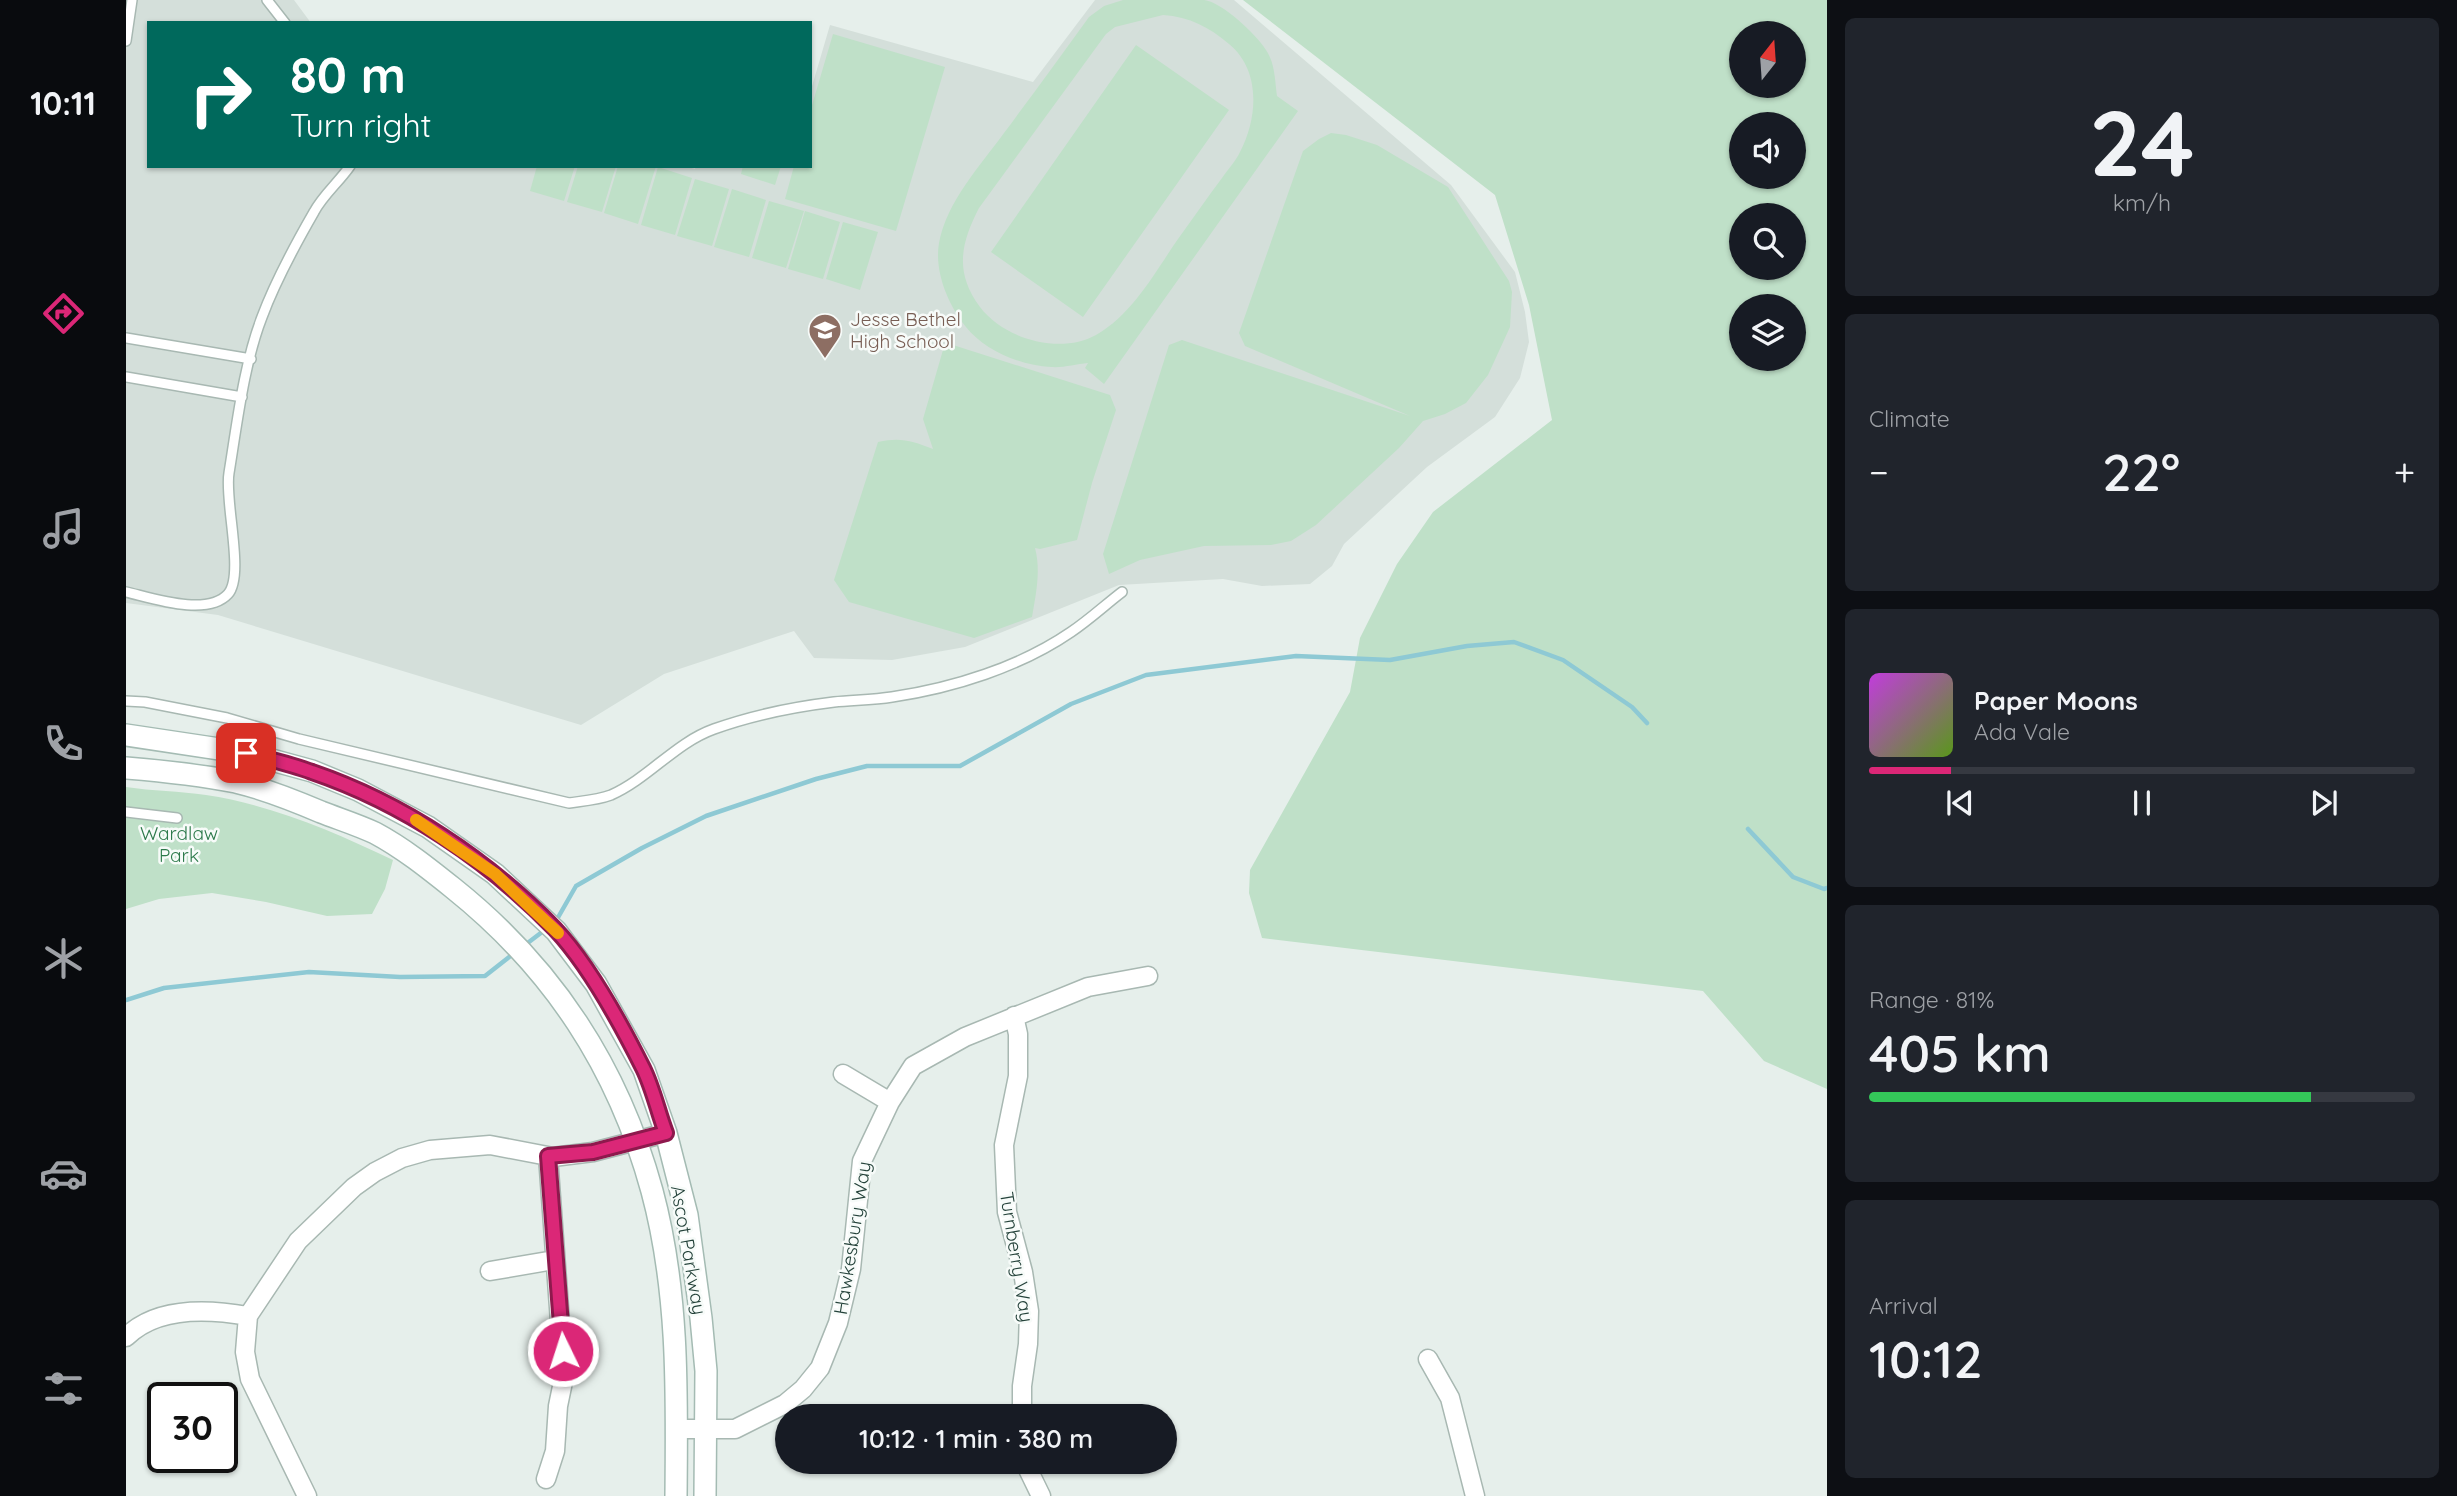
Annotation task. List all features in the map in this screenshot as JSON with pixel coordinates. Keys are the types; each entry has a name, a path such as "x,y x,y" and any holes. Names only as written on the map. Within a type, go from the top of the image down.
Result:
{"main road":[{"name":"Ascot Parkway","path":"126,735 246,753 312,771 358,790 428,827 495,874 556,931 596,984 644,1070 666,1133 687,1214 696,1273 706,1370 705,1496"},
{"name":"Ascot Parkway","path":"126,768 237,782 279,795 373,833 421,862 500,927 534,963 561,998 597,1053 635,1140 652,1193 660,1231 677,1364 676,1496"}],"street":[{"name":"Hawkesbury Way","path":"677,1429 735,1429 785,1404 803,1389 820,1367 838,1323 851,1269 862,1161 890,1102 913,1066 965,1037 1088,987 1148,976"},
{"name":"Turnberry Way","path":"1014,1016 1018,1034 1018,1076 1004,1145 1007,1212 1023,1272 1029,1311 1022,1404"},
{"path":"843,1074 890,1102"},
{"path":"299,1493 250,1379 246,1352 248,1316 298,1241 354,1187 402,1158 464,1145 489,1145 548,1156 593,1152 666,1133"},
{"path":"546,1479 555,1451 558,1406 565,1377 548,1156"},
{"path":"490,1271 554,1260"},
{"path":"126,1337 148,1322 175,1313 199,1311 248,1316"},
{"path":"1428,1359 1450,1398 1475,1496"},
{"path":"1030,1474 1041,1496"}],"lane":[{"path":"126,41 132,0"},
{"path":"267,0 283,21"},
{"path":"126,593 207,606 228,595 234,582 227,482 242,397 261,318 315,209 348,168"},
{"path":"126,338 251,359"},
{"path":"126,377 242,397"},
{"path":"126,701 145,702 227,718 299,739 569,803 611,795 681,745 733,722 762,713 918,692 951,685 986,673 1021,659 1071,632 1122,592"},
{"path":"126,812 177,818"}],"shaded area":[{"name":"Jesse Bethel High School","path":"126,0 294,0 310,21 147,21 147,168 695,169 812,168 812,86 830,25 1033,82 1095,0 1234,0 1451,185 1515,272 1525,312 1529,342 1520,378 1495,417 1427,467 1344,544 1332,566 1310,584 1262,586 1223,579 1119,585 965,647 892,660 814,658 794,631 664,674 581,725 218,615 126,603"}],"green space":[{"path":"1123,0 1204,0 1220,6 1261,43 1271,61 1277,96 1298,111 1104,384 1085,368 1088,363 1060,367 1028,364 983,343 966,327 953,309 941,276 938,254 943,228 957,198 1089,17 1104,6","holes":["1163,15 1199,24 1214,33 1229,44 1247,67 1253,110 1240,152 1142,291 1109,326 1082,341 1066,344 1034,340 1003,328 980,307 966,282 963,258 965,245 979,208 1106,34 1115,27"]},
{"path":"1243,0 1827,0 1827,1089 1764,1061 1703,991 1262,938 1249,893 1250,870 1350,692 1360,638 1397,564 1433,512 1552,420 1529,305 1495,195"},
{"path":"833,34 945,67 896,231 785,199 793,168 812,168 812,105"},
{"path":"1136,45 1229,110 1083,317 991,252"},
{"path":"1331,133 1377,145 1448,187 1509,281 1512,292 1510,327 1488,375 1466,403 1423,421 1399,448 1316,525 1291,541 1271,545 1204,546 1140,560 1109,574 1103,554 1169,345 1182,340 1410,416 1245,346 1239,333 1303,151"},
{"path":"536,168 574,168 564,201 530,191"},
{"path":"577,168 615,168 602,212 567,202"},
{"path":"617,168 655,168 638,224 604,213"},
{"path":"658,168 692,178 675,235 641,225"},
{"path":"742,168 780,168 775,185 741,174"},
{"path":"695,179 729,189 712,246 677,236"},
{"path":"732,189 766,200 749,257 714,247"},
{"path":"769,201 804,211 786,268 752,258"},
{"path":"805,211 840,222 823,279 788,269"},
{"path":"843,222 878,232 860,290 826,279"},
{"path":"953,345 1110,395 1116,410 1077,540 1035,548 1038,573 1032,617 974,638 849,602 834,580 878,442 906,441 933,449 923,419 943,350"},
{"name":"Wardlaw Park","path":"126,787 231,799 325,829 393,860 385,889 372,914 327,916 212,893 159,899 126,909"}],"waterway":[{"path":"556,921 576,886 642,848 706,816 816,779 867,766 960,766 1071,704 1146,675 1296,656 1390,660 1467,646 1514,642 1563,660 1632,707 1647,723"},
{"path":"1748,829 1793,877 1827,888"},
{"path":"525,945 546,929"},
{"path":"126,1000 164,988 309,972 400,977 485,976 513,954"}],"slow traffic":[{"path":"416,820 495,874 558,933"}],"place":[{"name":"Jesse Bethel High School","path":"825,360"}],"route":[{"path":"246,753 312,771 358,790 428,827 495,874 556,931 596,984 644,1070 666,1133 593,1152 548,1156 563,1351"}]}
